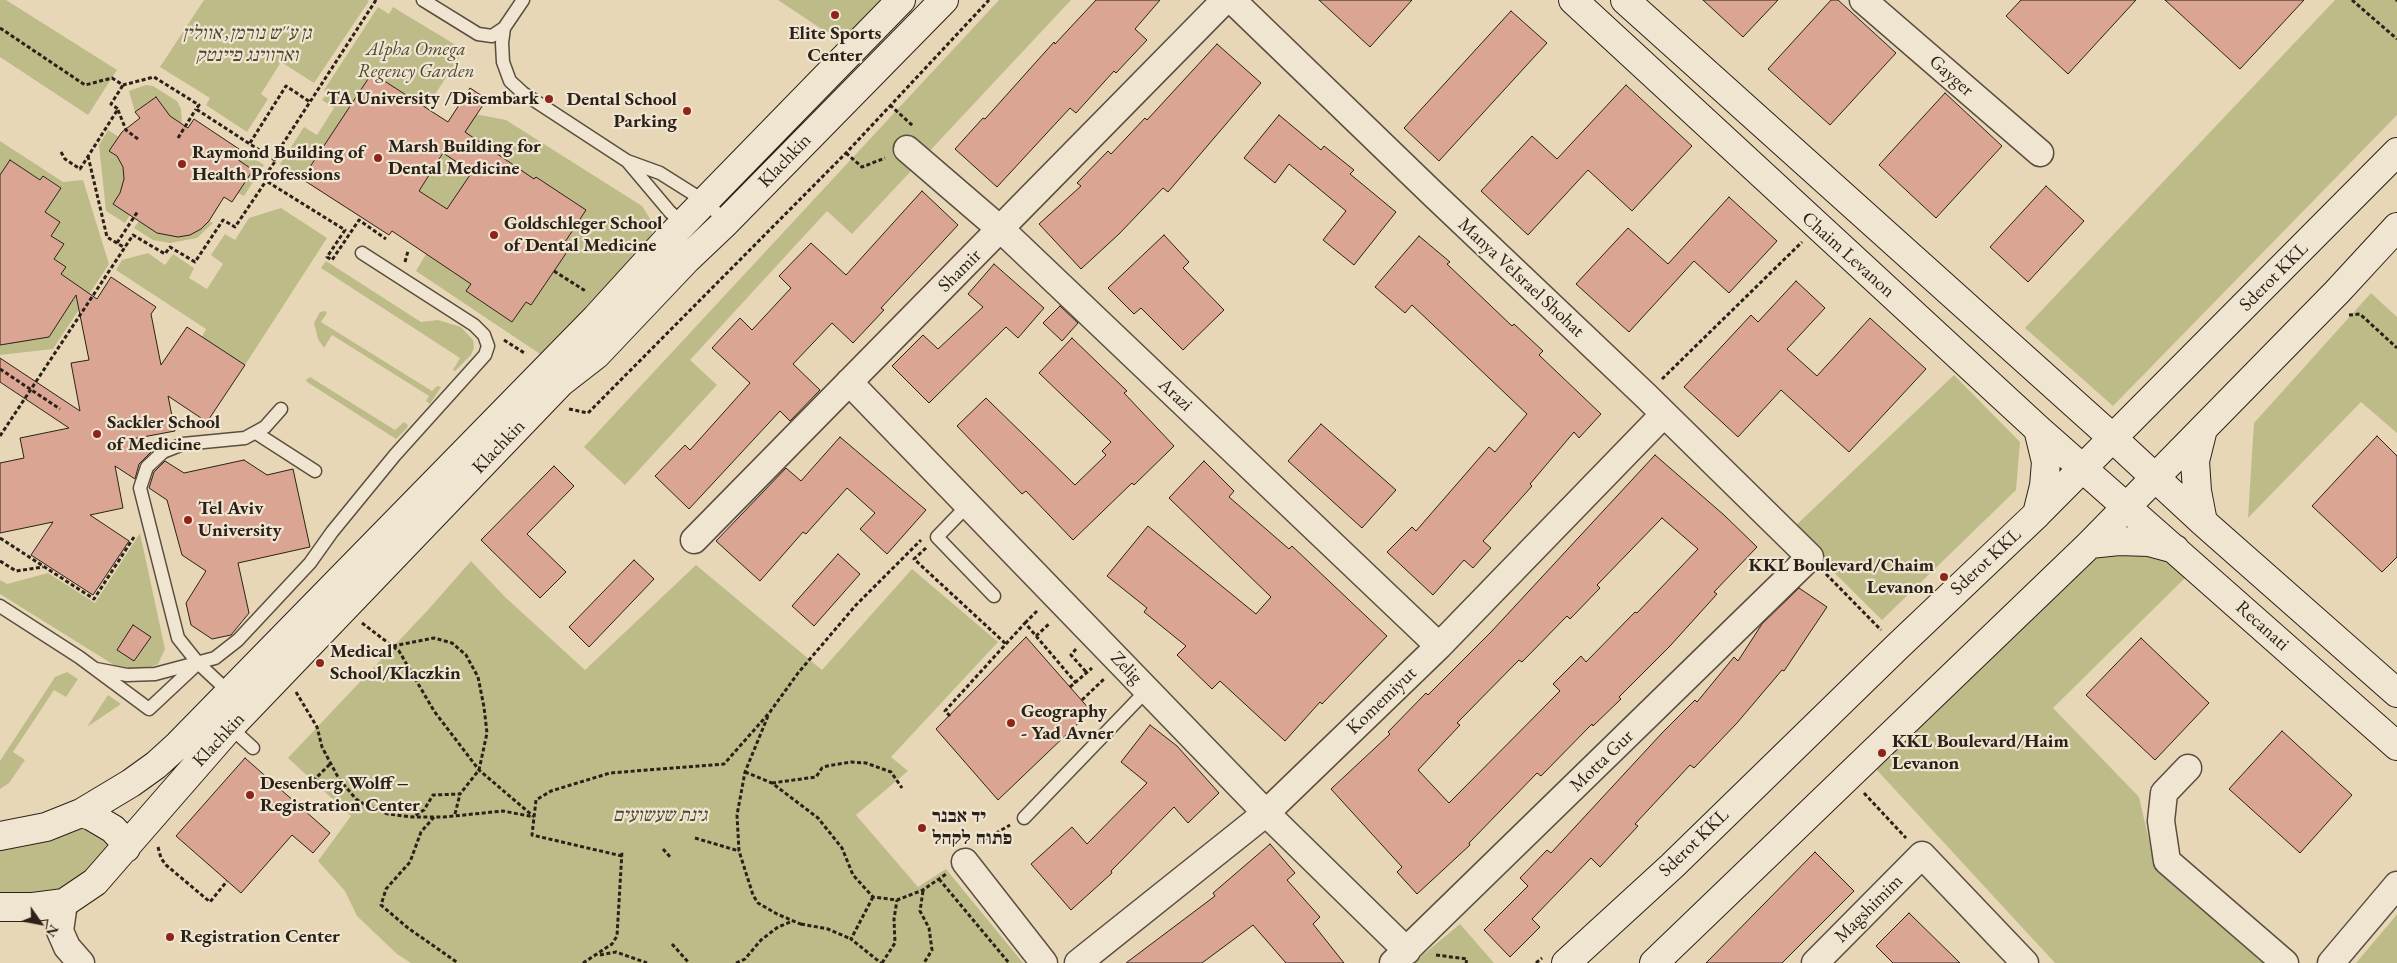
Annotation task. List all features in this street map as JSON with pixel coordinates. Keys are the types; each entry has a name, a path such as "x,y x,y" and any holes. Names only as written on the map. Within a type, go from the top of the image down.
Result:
{"main road":[{"name":"Klachkin","path":"0,836 46,827 81,813 156,766 231,694 901,0"},
{"name":"Klachkin","path":"64,903 95,882 230,727 560,383 596,355 944,0"},
{"name":"Chaim Levanon","path":"1573,0 1817,227 2038,429 2127,507"},
{"path":"1625,0 2156,478"},
{"name":"Sderot KKL","path":"1566,963 1672,866 2114,439 2397,152"},
{"path":"1654,963 2090,544 2337,292 2397,227"},
{"path":"2081,410 2105,417 2124,415 2148,404"},
{"path":"2037,514 2044,486 2046,462 2038,429"},
{"path":"2203,522 2197,491 2195,461 2204,429"},
{"name":"Recanati","path":"2156,478 2203,522 2397,693"},
{"name":"Recanati","path":"2127,507 2397,746"},
{"path":"2090,544 2119,541 2149,542 2176,549"},
{"path":"81,813 91,816 113,829 124,841 126,848"},
{"path":"0,907 33,907 64,903"}],"street":[{"name":"Shamir","path":"694,540 1001,230 1224,0"},
{"name":"Manya VeIsrael Shohat","path":"1232,0 1646,396 1810,557"},
{"name":"Gayger","path":"1863,0 2040,153"},
{"name":"Arazi","path":"907,149 1001,230 1440,646"},
{"name":"Zelig","path":"849,382 953,490 1110,663 1147,690 1266,813 1400,957"},
{"name":"Komemiyut","path":"1078,963 1266,813 1440,646 1664,414"},
{"name":"Motta Gur","path":"1400,957 1810,557"},
{"path":"2188,768 2164,793 2161,821 2167,861 2285,963"},
{"path":"970,854 1044,963"},
{"path":"1922,855 2025,963"},
{"name":"Magshimim","path":"1815,963 1922,855"},
{"path":"2331,963 2397,885"},
{"path":"64,903 60,932 68,947 81,963"}],"lane":[{"path":"423,0 478,34 492,36 504,28 523,0"},
{"path":"504,28 502,43 503,62 510,80 524,93 627,161 660,173 706,202 726,222"},
{"path":"627,161 670,212 704,243"},
{"path":"96,669 127,675 156,674 214,658 238,640 273,605 310,563 332,532 394,455 485,355 488,346 484,335 474,325 362,252"},
{"path":"231,694 198,663 178,638 140,488 147,467 163,452 183,444 245,438 265,427 281,409"},
{"path":"256,433 314,471"},
{"path":"953,490 937,537 994,596"},
{"path":"0,606 96,669 149,709 198,663"},
{"path":"1024,818 1147,690"},
{"path":"230,727 253,748"}],"path":[{"path":"273,159 376,0"},
{"path":"565,408 588,413 846,153 989,0"},
{"path":"2352,0 2397,40"},
{"path":"0,28 85,84 112,78 123,85"},
{"path":"138,139 126,130 118,109 111,104 123,85 154,77 199,105 178,138"},
{"path":"250,143 286,86 310,102"},
{"path":"61,152 65,159 80,169 118,109"},
{"path":"196,109 276,160 263,179 344,230 327,257"},
{"path":"846,153 862,167 907,149"},
{"path":"88,156 107,236 124,248"},
{"path":"0,436 133,235 165,254 170,247 195,262 223,220 235,227 266,181"},
{"path":"117,243 138,211"},
{"path":"1646,396 1817,227"},
{"path":"554,271 595,297"},
{"path":"2346,315 2360,314 2397,348"},
{"path":"0,369 60,409"},
{"path":"0,538 94,599 137,533"},
{"path":"937,537 914,559 1006,644"},
{"path":"1810,557 1897,647"},
{"path":"0,561 16,572 44,567"},
{"path":"622,856 532,835 536,800 550,791 610,773 724,764 770,712 798,673 856,605 876,585"},
{"path":"356,618 399,651 434,711 479,770 534,817"},
{"path":"950,716 945,711 1025,623 1076,683"},
{"path":"1036,636 1049,624"},
{"path":"394,646 434,638 452,643 466,656 478,677 487,733 479,770 460,794 456,814"},
{"path":"1082,645 1070,654 1087,673"},
{"path":"1070,687 1087,673 1110,663"},
{"path":"1082,700 1110,663"},
{"path":"292,685 317,726 322,746 346,788 362,803 376,811 412,817 503,812 534,817"},
{"path":"770,712 744,772 737,815 739,851 758,903 772,912 803,925"},
{"path":"772,783 816,777 822,768 852,762 866,763 891,772 902,788"},
{"path":"314,781 331,763"},
{"path":"744,772 772,783 818,818 833,835 853,875 873,897 897,900 923,890 970,854 1024,818"},
{"path":"1848,776 1922,855"},
{"path":"412,817 424,810 432,796 460,794"},
{"path":"434,817 421,832 410,862 386,889 381,905 408,928 458,963"},
{"path":"695,838 739,851"},
{"path":"158,840 161,858 166,865 210,902 227,881"},
{"path":"663,849 671,858"},
{"path":"583,963 597,956 612,944 617,936 622,852"},
{"path":"939,879 1009,963"},
{"path":"923,890 920,911 929,928 932,950 924,963"},
{"path":"851,939 873,897"},
{"path":"736,963 746,959 761,940 778,927 793,921 803,925 828,929 851,939 882,963 895,944 894,919 897,900"},
{"path":"672,944 689,963"},
{"path":"597,956 616,952 647,963"},
{"path":"1400,957 1467,959 1466,963"}],"green space":[{"path":"0,0 6,0 117,70 88,115 0,57"},
{"name":"גן ע''ש נורמן, אוולין וארווינג פיינטק","path":"204,0 369,1 314,83 281,62 261,94 268,99 247,132 206,105 210,98 160,67"},
{"name":"Elite Sports Center","path":"778,0 884,0 855,30 826,32"},
{"path":"999,0 1071,0 852,234 827,211 690,360 717,385 625,485 584,447"},
{"path":"2335,0 2397,0 2397,115 2113,406 2025,328"},
{"name":"Alpha Omega Regency Garden","path":"378,7 389,14 393,7 464,50 426,108 372,73 302,179 280,164 304,127 317,135 334,108 322,100 327,93 324,90"},
{"path":"146,85 153,86 177,101 181,109 182,124 170,116 156,97 135,112 129,91"},
{"path":"475,114 506,120 642,206 652,222 652,239 540,354 416,271 426,254 453,271 489,257 467,292 512,322 526,302 531,305 570,246 565,242 586,210 536,177 529,187 489,217 520,169 483,145 467,169 472,172 447,209 419,191 459,130"},
{"path":"108,130 119,137 109,151 117,156 123,167 124,179 120,193 113,204 130,215 125,223 106,211 99,145"},
{"path":"0,141 63,182 83,180 109,264 53,349 0,355 0,345 49,336 81,288 61,274 54,259 64,244 51,236 60,222 45,212 61,188 44,176 40,180 10,160 0,175"},
{"path":"239,149 264,165 244,196 238,193 253,170 234,157"},
{"path":"281,208 327,238 245,365 202,337 206,329 116,270 122,260 148,253 165,265 173,254 194,268 189,278 207,289 223,264 211,255 225,234 235,240 249,218"},
{"path":"139,221 157,233 178,237 209,221 213,223 197,238 170,243 153,240 134,228"},
{"path":"326,261 421,322 438,320 461,327 473,340 474,348 471,355 455,371 453,370 460,358 321,268"},
{"path":"2371,293 2397,317 2397,433 2361,402 2248,518 2254,423"},
{"path":"325,311 327,313 321,322 432,391 437,386 441,387 430,404 426,401 429,396 332,335 324,348 318,339 314,323 320,312"},
{"path":"1954,375 2020,442 2016,490 1882,620 1791,530"},
{"path":"310,377 395,430 404,422 408,425 407,428 396,439 307,382 306,380"},
{"path":"140,533 165,649 158,664 146,669 129,669 114,665 0,594 0,580 7,584 48,573 95,603"},
{"path":"2127,550 2163,556 2185,578 2053,708 2139,797 2154,862 2274,963 2055,963 1875,768 2092,558"},
{"name":"גינת שעשועים","path":"471,561 505,597 585,670 696,565 822,670 912,569 998,642 891,757 908,771 856,815 918,887 946,869 1023,963 411,963 397,954 357,916 345,891 318,861 351,816 288,758 427,611"},
{"path":"67,672 78,679 66,697 54,690 13,752 25,760 9,783 0,789 0,761 55,677"},
{"path":"108,695 121,704 87,727"},
{"path":"89,824 118,849 72,894 0,902 0,847"},
{"path":"2397,914 2397,963 2356,963 2389,924"},
{"path":"1460,924 1494,963 1413,963"}],"building":[{"path":"1096,0 1160,0 1135,29 1147,40 1116,73 1114,71 1076,113 1070,108 997,187 955,149 983,118 985,119 1054,42 1055,44"},
{"path":"1319,0 1412,0 1370,47"},
{"path":"1703,0 1778,0 1743,37"},
{"path":"1831,0 1838,0 1896,53 1830,125 1768,69"},
{"path":"2021,0 2136,0 2068,74 2006,16"},
{"path":"2165,0 2304,0 2240,69"},
{"path":"1511,11 1547,43 1439,161 1404,128"},
{"path":"1217,44 1261,83 1168,192 1163,188 1119,234 1081,269 1039,224 1081,186 1077,183 1108,151 1111,154 1145,118 1147,120"},
{"path":"372,73 448,122 470,88 487,99 465,132 534,179 536,177 586,210 565,242 571,246 531,305 526,302 512,322 466,291 471,284 392,231 389,235 302,179","holes":["443,153 472,172 447,209 419,191"]},
{"path":"1626,85 1692,146 1632,211 1588,170 1528,235 1481,191 1532,136 1557,159"},
{"path":"1945,93 2002,146 1936,218 1879,165"},
{"name":"Raymond Building of Health Professions","path":"156,97 170,116 188,128 194,119 239,149 234,157 253,170 232,202 224,197 209,221 201,229 190,235 178,237 157,233 113,204 120,193 124,179 123,167 117,156 109,151 122,132 140,118 135,112"},
{"path":"1279,115 1321,150 1324,146 1354,170 1350,174 1396,212 1354,265 1323,240 1346,211 1289,164 1275,183 1244,158"},
{"name":"Sackler School of Medicine","path":"10,160 40,180 43,176 61,188 45,212 60,222 51,236 64,244 54,259 66,267 61,274 97,299 111,277 156,307 151,314 161,365 187,327 245,365 207,422 168,396 175,431 132,439 151,452 139,464 135,479 115,466 123,508 90,515 129,541 93,595 31,555 53,522 0,533 0,463 24,458 20,438 69,428 0,382 0,358 80,411 71,363 89,360 76,295 49,337 0,345 0,175"},
{"path":"2046,186 2084,221 2028,282 1990,247"},
{"path":"922,191 958,225 881,308 884,310 853,343 832,323 793,364 820,390 790,421 780,411 689,509 655,476 685,445 690,450 750,383 712,348 740,318 752,330 791,288 779,276 811,243 846,275"},
{"path":"1729,197 1777,241 1729,293 1694,261 1629,332 1576,284 1628,228 1668,264"},
{"path":"1164,235 1189,262 1183,268 1224,310 1183,350 1141,308 1134,314 1108,288"},
{"path":"1419,236 1450,262 1447,264 1512,326 1514,324 1543,351 1539,355 1601,414 1579,438 1574,432 1530,484 1532,486 1483,541 1491,548 1473,568 1464,560 1433,595 1387,552 1412,527 1416,531 1489,447 1495,452 1527,414 1412,305 1405,313 1375,287"},
{"path":"994,264 1044,308 1018,338 1006,327 929,403 892,366 923,335 938,349 983,307 968,294"},
{"path":"1796,281 1825,308 1787,349 1817,376 1870,318 1926,369 1849,452 1781,390 1738,437 1684,387 1751,315 1758,322"},
{"path":"1060,306 1078,323 1062,341 1043,323"},
{"path":"1072,338 1127,391 1124,393 1174,446 1134,485 1132,483 1073,540 1026,491 1022,494 957,426 986,398 1075,485 1106,455 1102,451 1111,442 1039,373"},
{"path":"1321,424 1396,490 1362,528 1288,461"},
{"path":"2377,436 2397,456 2397,557 2382,572 2312,506"},
{"path":"840,437 926,510 887,554 860,529 875,513 847,488 806,534 803,532 760,581 716,541 786,468 801,481"},
{"path":"1655,455 1724,515 1757,547 1714,592 1717,594 1670,646 1619,697 1621,699 1593,726 1592,724 1541,776 1537,773 1469,843 1470,845 1417,894 1397,872 1402,867 1331,789 1390,734 1388,732 1426,693 1428,695 1491,632","holes":["1662,518 1698,549 1637,613 1635,612 1586,662 1581,656 1553,684 1560,691 1449,803 1418,770 1460,725 1457,723 1519,660 1522,662 1567,616 1570,619 1600,588 1597,585"]},
{"path":"244,460 267,475 293,469 310,547 238,563 249,613 231,635 212,639 191,625 186,603 206,571 182,555 167,500 149,488 154,472 165,461 184,473"},
{"path":"1204,461 1234,491 1229,497 1289,549 1292,546 1387,636 1322,704 1320,702 1285,741 1220,681 1212,689 1177,655 1186,646 1144,612 1147,608 1107,576 1148,526 1256,614 1271,597 1169,498"},
{"path":"554,466 574,486 527,534 566,572 540,598 481,540"},
{"path":"838,554 860,574 814,626 792,606"},
{"path":"634,560 654,579 589,647 569,627"},
{"path":"1799,588 1827,607 1784,671 1782,670 1737,723 1694,768 1690,765 1635,824 1638,826 1600,867 1591,858 1532,919 1540,927 1510,957 1484,930 1528,886 1520,878 1547,850 1551,853 1662,733 1695,700 1697,702 1734,657 1738,661 1762,624"},
{"path":"133,625 151,637 134,661 117,650"},
{"name":"Geography - Yad Avner","path":"1026,637 1091,711 998,800 936,729"},
{"path":"2141,638 2209,703 2155,760 2086,695"},
{"path":"1150,725 1177,746 1219,793 1188,823 1174,807 1111,871 1112,873 1071,910 1031,864 1072,827 1087,844 1147,783 1121,762"},
{"path":"2282,731 2352,795 2300,853 2229,789"},
{"name":"Desenberg Wolff – Registration Center","path":"245,758 330,833 313,853 292,835 241,893 176,836"},
{"path":"1270,844 1295,873 1287,880 1320,917 1313,924 1344,963 1286,963 1253,925 1202,963 1126,963 1215,896 1213,893"},
{"path":"1815,852 1854,891 1782,963 1706,963"},
{"path":"1909,913 1960,963 1893,963 1876,946"}],"place":[{"name":"Elite Sports Center","path":"835,15"},
{"name":"TA University /Disembark","path":"549,99"},
{"name":"Dental School Parking","path":"687,111"},
{"name":"Marsh Building for Dental Medicine","path":"378,158"},
{"name":"Raymond Building of Health Professions","path":"182,164"},
{"name":"Goldschleger School of Dental Medicine","path":"494,235"},
{"name":"Sackler School of Medicine","path":"97,434"},
{"name":"Tel Aviv University","path":"188,520"},
{"name":"KKL Boulevard/Chaim Levanon","path":"1944,577"},
{"name":"Medical School/Klaczkin","path":"320,663"},
{"name":"Geography - Yad Avner","path":"1011,723"},
{"name":"KKL Boulevard/Haim Levanon","path":"1882,753"},
{"name":"Desenberg Wolff – Registration Center","path":"250,795"},
{"name":"יד אבנר פתוח לקהל","path":"922,828"},
{"name":"Registration Center","path":"170,937"}]}
